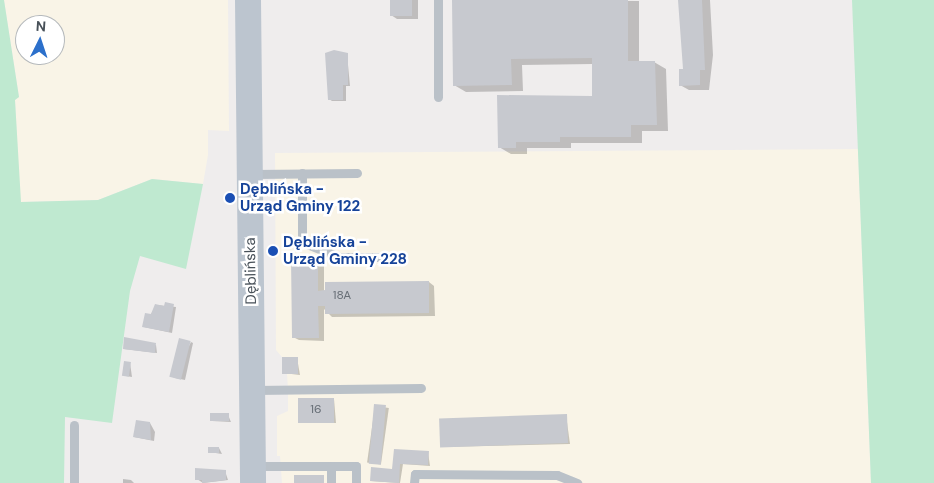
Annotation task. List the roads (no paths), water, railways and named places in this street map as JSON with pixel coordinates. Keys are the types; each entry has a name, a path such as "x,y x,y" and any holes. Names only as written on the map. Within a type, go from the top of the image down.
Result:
{"main road":[{"name":"Dęblińska","path":"248,0 253,475"}],"lane":[{"path":"438,0 438,97"},
{"path":"302,173 302,242 339,257 394,256"},
{"path":"250,174 356,173"},
{"path":"252,390 421,388"},
{"path":"74,425 74,483"},
{"path":"253,475 331,466 356,466 356,483"},
{"path":"331,466 331,483"},
{"path":"414,483 415,474 558,475 577,483"}],"place":[{"name":"Dęblińska - Urząd Gminy 122","path":"230,198"},
{"name":"Dęblińska - Urząd Gminy 228","path":"273,251"}]}
